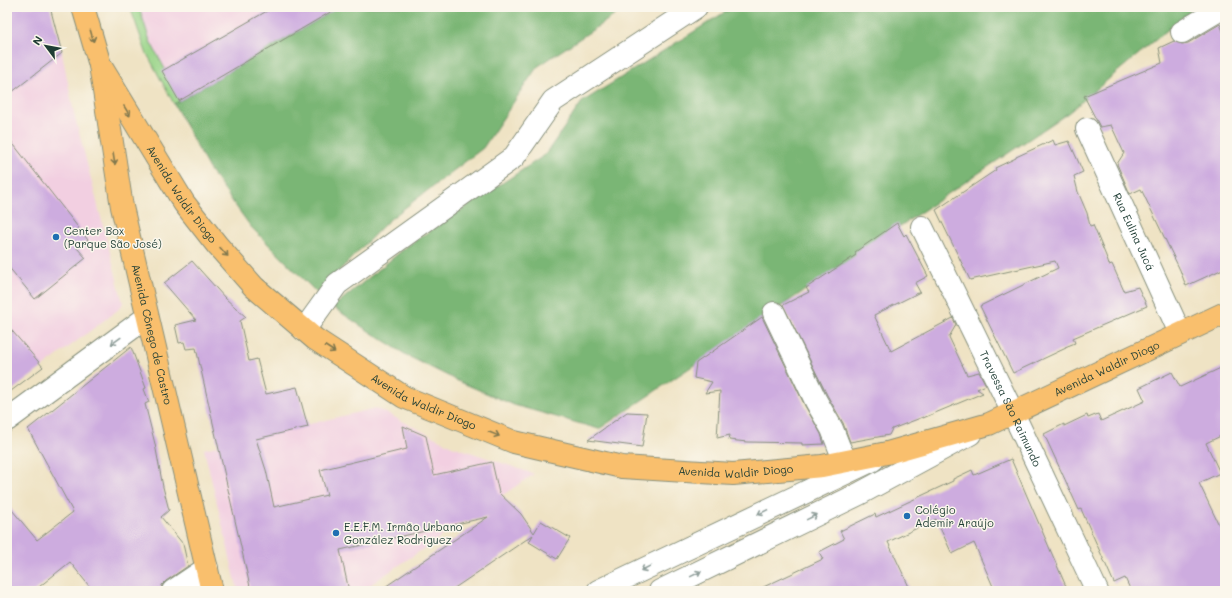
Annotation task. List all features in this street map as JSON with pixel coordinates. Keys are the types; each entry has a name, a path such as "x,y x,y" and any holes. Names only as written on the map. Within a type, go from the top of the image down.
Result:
{"main road":[{"name":"Avenida Cônego de Castro","path":"84,7 100,65 122,207 212,591"},
{"name":"Avenida Waldir Diogo","path":"100,65 184,203 217,245 254,286 315,339 404,397 514,442 622,467 733,474 822,466 887,453 989,424 1225,312"}],"street":[{"path":"304,330 337,284 514,157 553,101 696,7"},
{"path":"1182,32 1224,7"},
{"name":"Rua Eulina Jucá","path":"1087,129 1180,333"},
{"name":"Travessa São Raimundo","path":"922,228 1013,413 1097,591"},
{"path":"774,313 816,401 832,429 846,461"},
{"path":"7,420 147,318"},
{"name":"Avenida Waldir Diogo","path":"660,591 859,494 989,424"},
{"name":"Avenida Waldir Diogo","path":"598,591 887,453"},
{"path":"173,591 207,568"}],"shaded area":[{"path":"130,7 339,7 174,104 146,52"},
{"name":"Center Box (Parque São José)","path":"62,53 74,113 123,303 119,309 7,394 7,96"},
{"name":"E.E.F.M. Irmão Urbano González Rodriguez","path":"376,408 452,446 534,474 361,591 238,591 204,449"}],"green space":[{"path":"130,7 139,7 150,41 165,69 179,101 174,104 146,52"},
{"path":"339,7 627,7 537,67 483,148 389,220 317,293 251,227 209,169 174,104"},
{"path":"733,7 1195,7 1068,113 599,429 514,405 458,381 408,356 333,307 410,244 545,155 582,102"}],"building":[{"path":"7,7 50,7 62,53 7,96"},
{"path":"274,7 339,7 179,101 162,71"},
{"path":"1220,24 1225,36 1225,268 1186,286 1180,270 1141,189 1130,194 1117,164 1124,153 1111,125 1100,127 1084,96 1162,63 1159,48 1174,41 1182,44 1188,43"},
{"path":"7,136 88,240 77,248 86,258 35,299 7,265"},
{"path":"1053,140 1055,145 1069,141 1083,172 1074,176 1090,226 1093,225 1109,265 1112,264 1124,291 1138,287 1147,306 1073,338 1075,343 1013,373 980,306 1058,268 1055,261 970,280 936,210 996,170 995,168"},
{"path":"897,223 904,236 906,234 928,276 915,283 920,292 874,315 891,351 953,318 956,325 949,337 967,375 979,372 986,385 977,389 983,393 892,429 889,435 850,442 843,423 827,395 783,305 809,292 806,288 856,255 855,252"},
{"path":"192,261 225,298 246,317 240,321 249,361 257,359 266,394 297,387 308,427 256,439 266,470 274,507 327,495 320,470 407,449 403,426 426,436 434,475 492,462 499,493 521,514 534,533 541,521 570,538 557,559 529,542 533,535 450,591 379,591 488,517 340,550 349,591 251,591 196,348 186,349 184,342 179,343 175,325 196,320 164,283"},
{"path":"762,317 805,406 821,434 824,444 802,445 802,443 747,442 729,440 730,435 717,438 720,391 705,393 712,382 694,378 696,363"},
{"path":"7,325 43,367 7,394"},
{"path":"131,347 146,388 144,389 149,402 145,404 169,510 161,517 183,544 188,566 166,581 162,585 161,591 93,591 70,562 34,591 7,591 7,504 37,540 73,512 28,429"},
{"path":"1225,366 1225,434 1206,443 1220,473 1199,483 1219,525 1225,522 1225,591 1131,591 1125,578 1114,583 1081,509 1079,510 1044,434 1087,415 1088,418 1098,414 1101,421 1145,401 1139,388 1172,372 1180,387"},
{"path":"627,412 647,413 642,447 588,440"},
{"path":"1011,459 1068,591 995,591 974,543 952,554 936,519 888,542 911,591 755,591 823,559 819,552 844,539 840,531 875,514 876,517 953,481 953,479 972,470 974,475"}],"place":[{"name":"Center Box (Parque São José)","path":"56,237"},
{"name":"Colégio Ademir Araújo","path":"907,516"},
{"name":"E.E.F.M. Irmão Urbano González Rodriguez","path":"336,533"}]}
